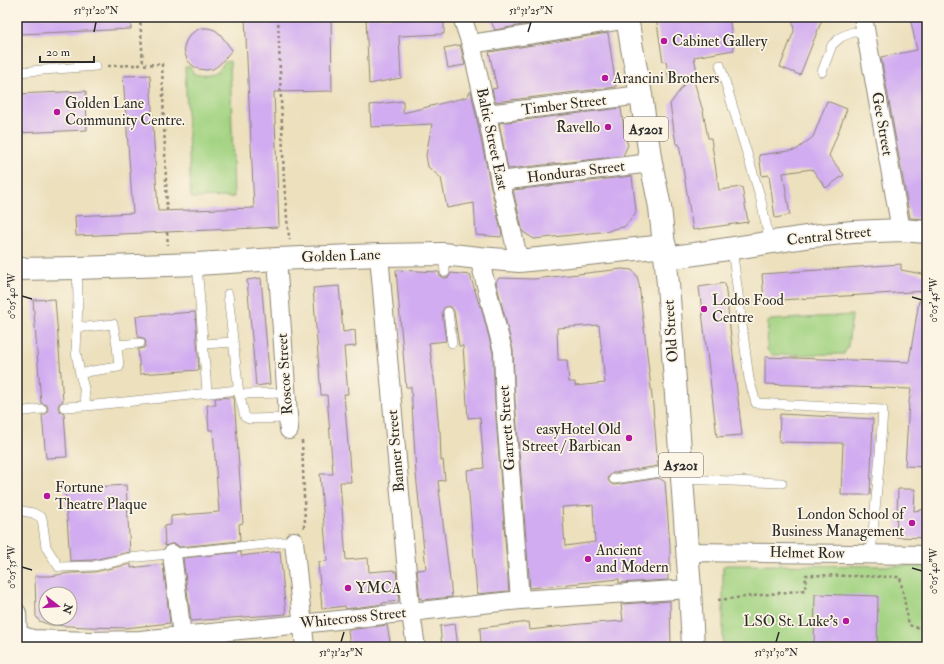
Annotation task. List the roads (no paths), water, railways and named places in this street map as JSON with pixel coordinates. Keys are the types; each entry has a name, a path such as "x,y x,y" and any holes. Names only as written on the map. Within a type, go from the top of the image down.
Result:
{"street":[{"name":"Baltic Street East","path":"462,17 471,44 500,181 519,261"},
{"path":"471,44 539,25 628,18"},
{"name":"Old Street","path":"628,18 651,163 658,194 665,252 682,474 693,647"},
{"name":"Gee Street","path":"864,25 901,230"},
{"name":"Timber Street","path":"487,114 641,95"},
{"name":"Honduras Street","path":"500,181 651,163"},
{"name":"Central Street","path":"665,252 732,248 812,236 853,232 901,230 927,232"},
{"name":"Golden Lane","path":"17,269 197,264 284,251 379,254 444,263 479,258 519,261 665,252"},
{"name":"Roscoe Street","path":"284,251 286,393 288,424"},
{"name":"Banner Street","path":"379,254 410,612 416,647"},
{"name":"Garrett Street","path":"479,258 503,351 505,403 520,600"},
{"path":"294,541 305,647"},
{"name":"Helmet Row","path":"687,552 927,556"},
{"path":"172,554 182,636"},
{"name":"Whitecross Street","path":"25,639 90,641 140,640 520,600 690,589"},
{"path":"17,613 25,639"}],"lane":[{"path":"822,72 832,45 841,37 864,25"},
{"path":"17,72 96,66"},
{"path":"720,66 760,196 770,243"},
{"path":"732,248 749,379 756,403 883,410 871,554"},
{"path":"197,264 207,392"},
{"path":"77,268 78,298 76,352 84,388 86,406"},
{"path":"228,294 238,392 244,417 288,424"},
{"path":"448,312 452,343"},
{"path":"76,326 87,327 113,324 119,365 118,368 80,374"},
{"path":"204,344 233,342"},
{"path":"117,345 140,343"},
{"path":"64,407 86,406 207,392 286,393"},
{"path":"17,412 42,409"},
{"path":"614,478 682,474 782,483"},
{"path":"17,510 33,513 42,518 46,547 59,567 94,566 129,558 294,541"}],"place":[{"name":"Cabinet Gallery","path":"664,41"},
{"name":"Arancini Brothers","path":"605,78"},
{"name":"Golden Lane Community Centre.","path":"57,112"},
{"name":"Ravello","path":"608,127"},
{"name":"Lodos Food Centre","path":"704,309"},
{"name":"easyHotel Old Street / Barbican","path":"629,438"},
{"name":"Fortune Theatre Plaque","path":"47,496"},
{"name":"London School of Business Management","path":"912,523"},
{"name":"Ancient and Modern","path":"588,559"},
{"name":"YMCA","path":"348,588"},
{"name":"LSO St. Luke's","path":"846,621"}]}
